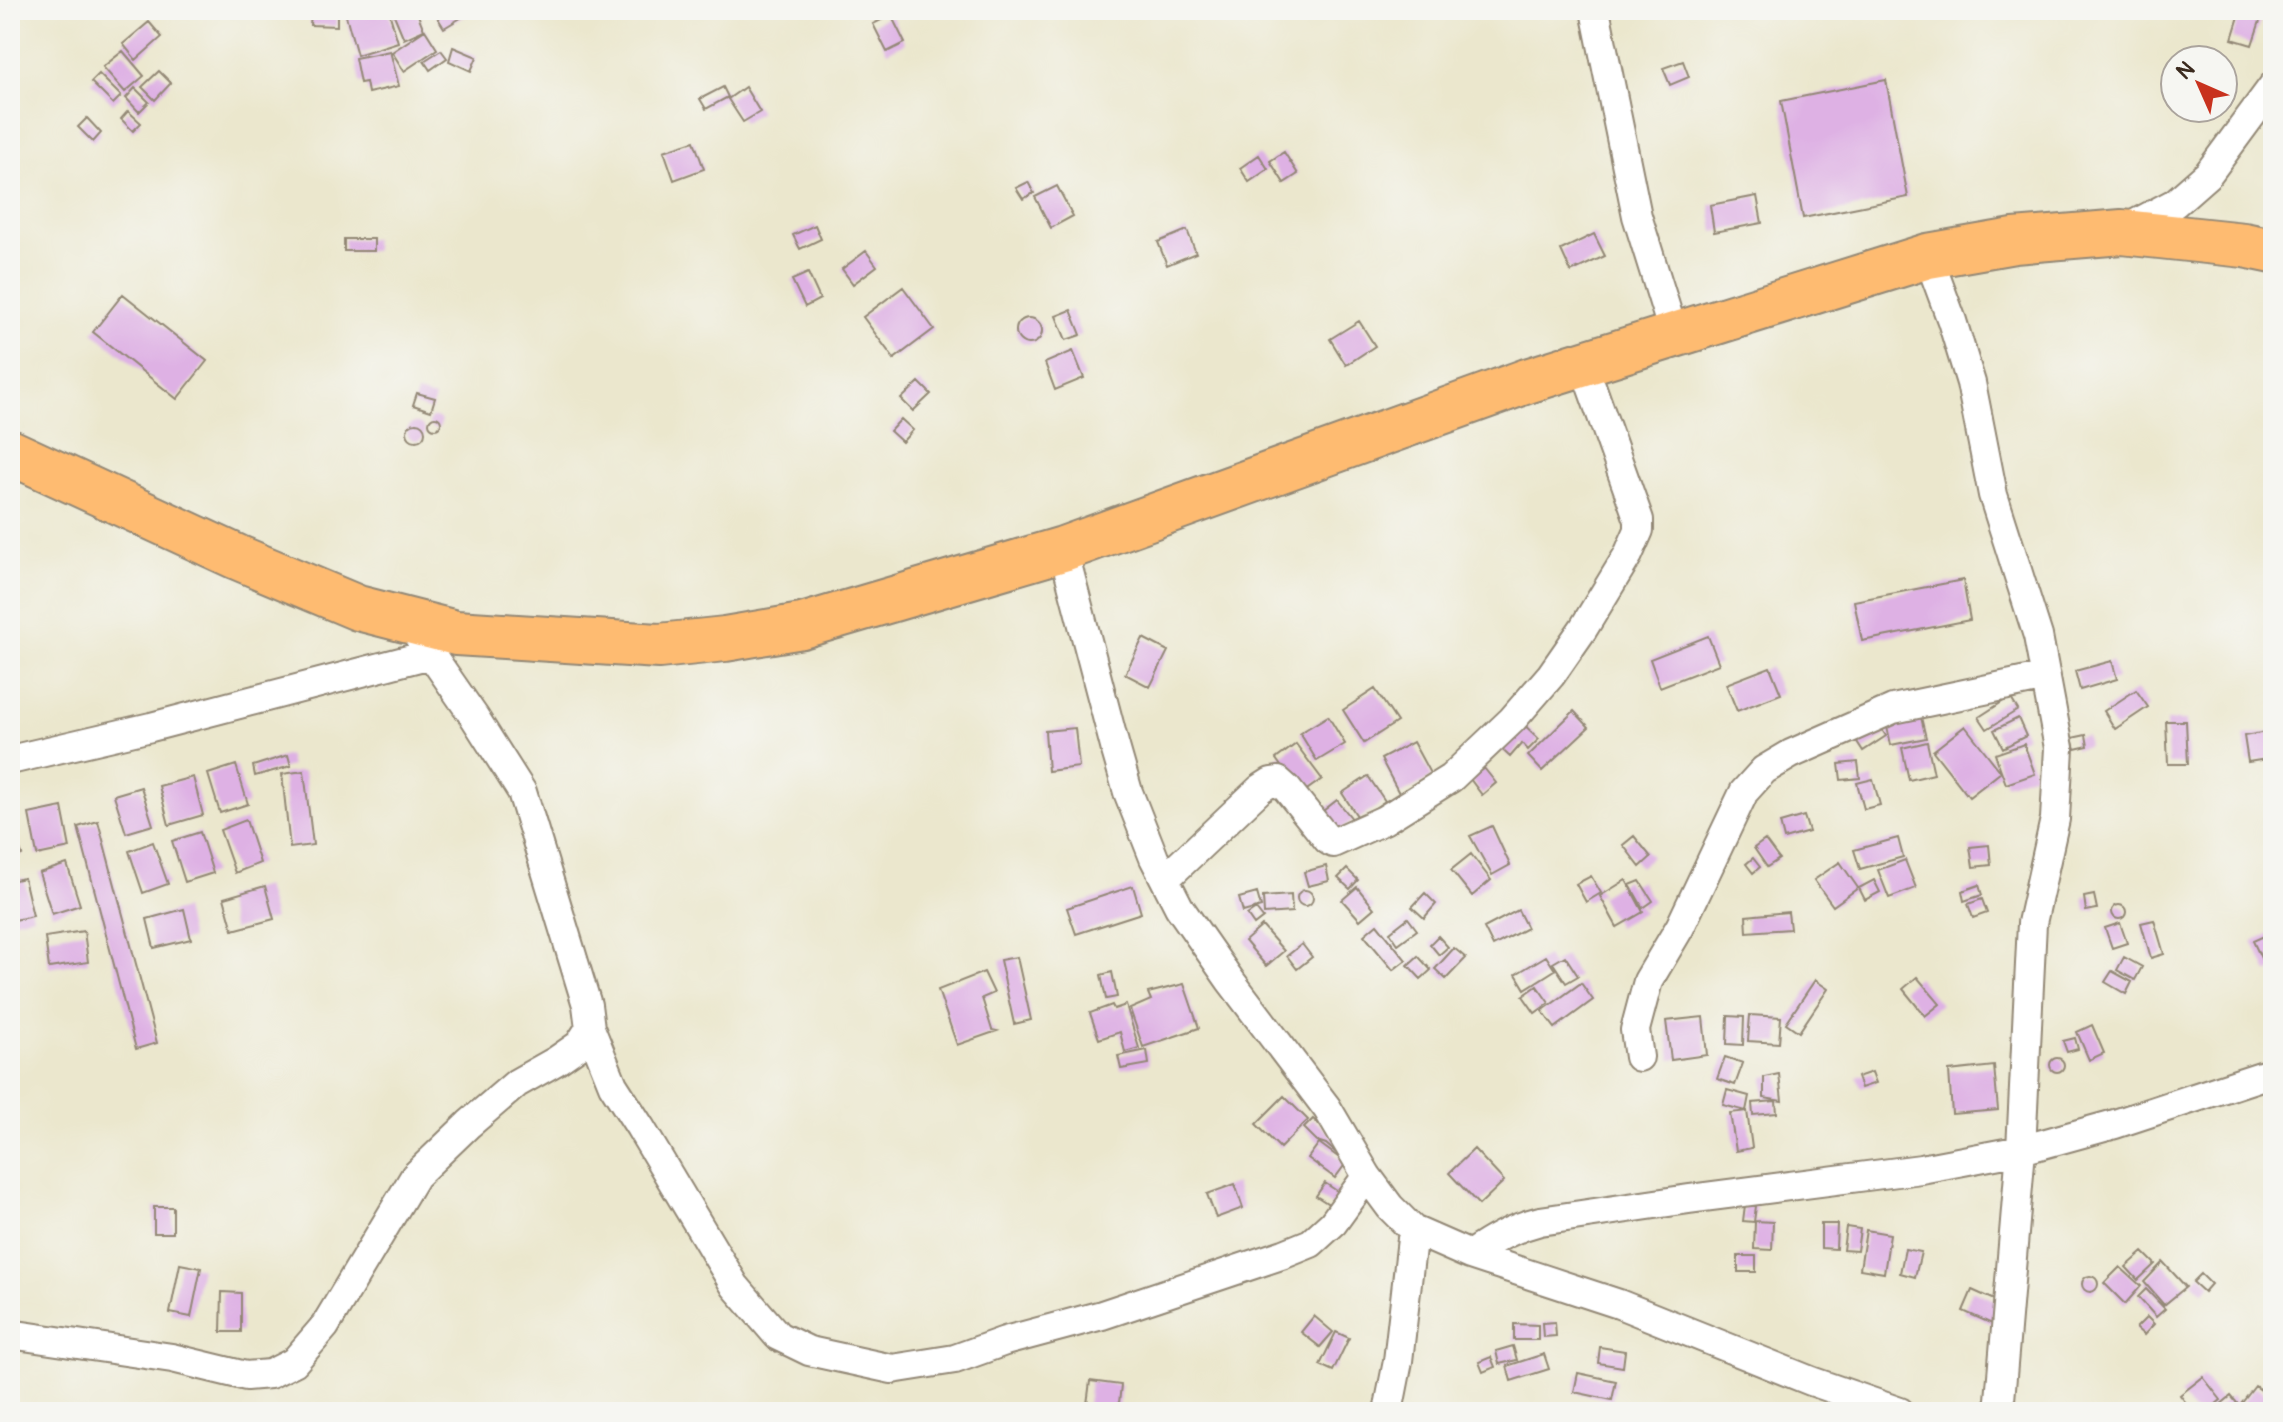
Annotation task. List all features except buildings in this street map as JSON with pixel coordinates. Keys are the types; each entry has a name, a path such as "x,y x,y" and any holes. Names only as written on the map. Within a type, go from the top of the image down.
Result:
{"main road":[{"path":"10,452 420,638 456,633 672,645 802,626 1063,549 1527,381 1928,256 2014,241 2122,232 2273,251"}],"street":[{"path":"1595,10 1637,216 1674,335"},
{"path":"2122,232 2175,203 2208,174 2273,86"},
{"path":"1928,256 1971,383 1993,495 2038,636 2059,748 2055,819 2032,923 2021,1150 1999,1412"},
{"path":"1159,868 1271,782 1278,781 1287,789 1333,843 1384,820 1451,778 1512,720 1551,675 1628,555 1639,530 1631,495 1583,363"},
{"path":"1063,549 1128,792 1159,868 1179,907 1327,1108 1367,1176 1390,1207 1413,1230 1470,1255 1619,1304 1811,1381 1900,1412"},
{"path":"10,760 151,727 420,638 522,792 587,1005 590,1028 613,1085 735,1286 778,1336 809,1351 892,1369 955,1359 1005,1341 1102,1315 1311,1243 1333,1223 1367,1176"},
{"path":"1639,1057 1635,1030 1648,981 1680,927 1744,792 1764,770 1791,754 1893,709 2046,677"},
{"path":"10,1334 172,1358 246,1376 270,1374 294,1362 325,1326 415,1176 517,1083 579,1045 590,1028"},
{"path":"1470,1255 1496,1237 1540,1221 1921,1169 2021,1150 2115,1124 2273,1072"},
{"path":"1388,1412 1398,1361 1413,1230"}]}
